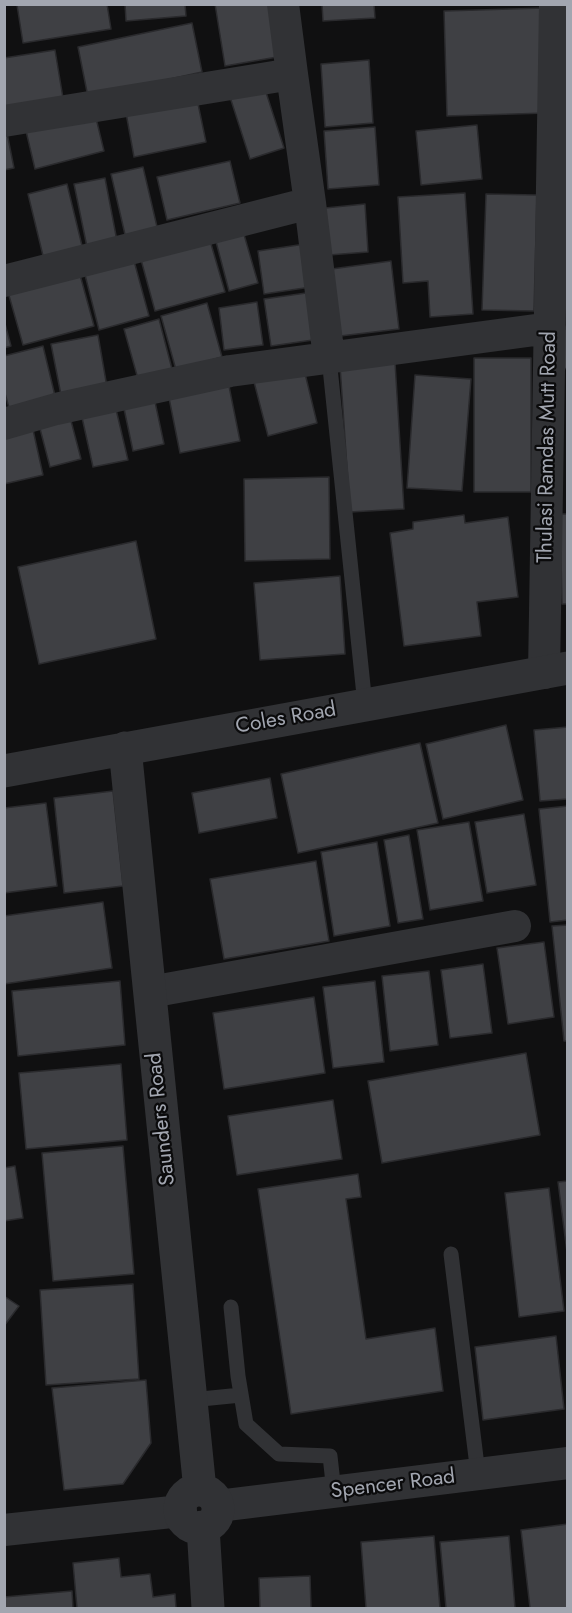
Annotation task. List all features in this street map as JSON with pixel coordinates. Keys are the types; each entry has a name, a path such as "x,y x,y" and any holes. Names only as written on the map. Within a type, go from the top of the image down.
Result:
{"street":[{"path":"283,4 329,358"},
{"name":"Thulasi Ramdas Mutt Road","path":"555,4 550,328 556,671"},
{"path":"4,121 292,74"},
{"path":"4,281 310,203"},
{"path":"4,424 56,409 230,371 550,328"},
{"name":"Coles Road","path":"4,771 556,671"},
{"name":"Saunders Road","path":"125,748 190,1400 208,1608"},
{"path":"150,992 515,926"},
{"name":"Spencer Road","path":"4,1530 567,1463"}],"lane":[{"path":"329,358 365,705"},
{"path":"451,1254 478,1474"},
{"path":"231,1307 246,1424 279,1454 330,1456 334,1492"},
{"path":"190,1400 241,1395"}],"building":[{"path":"107,4 111,29 23,43 17,5"},
{"path":"125,4 185,4 186,16 126,21"},
{"path":"215,4 274,4 283,56 225,66"},
{"path":"322,4 374,4 375,18 323,21"},
{"path":"544,8 547,113 447,116 444,11"},
{"path":"192,23 202,72 88,97 78,47"},
{"path":"55,50 63,98 4,108 4,58"},
{"path":"369,60 373,123 325,127 321,64"},
{"path":"264,86 284,148 250,159 230,97"},
{"path":"197,99 206,142 134,157 126,113"},
{"path":"95,114 104,151 35,169 26,131"},
{"path":"477,125 482,179 421,185 416,131"},
{"path":"375,127 379,185 328,189 324,131"},
{"path":"4,133 7,133 14,168 4,170"},
{"path":"230,161 240,203 167,220 157,177"},
{"path":"143,167 158,231 126,239 111,174"},
{"path":"105,178 118,246 88,252 74,184"},
{"path":"67,184 84,254 45,264 28,194"},
{"path":"465,193 473,314 430,317 428,281 403,283 398,197"},
{"path":"486,194 537,195 534,311 482,310"},
{"path":"365,204 368,252 329,255 325,208"},
{"path":"243,231 258,283 229,291 215,238"},
{"path":"209,237 225,292 155,311 140,256"},
{"path":"305,244 311,287 264,294 258,251"},
{"path":"133,257 149,316 99,330 84,271"},
{"path":"391,261 399,329 332,337 324,270"},
{"path":"79,271 94,326 23,345 8,292"},
{"path":"313,292 320,339 271,346 264,299"},
{"path":"257,302 263,345 224,350 219,308"},
{"path":"207,303 222,357 176,370 161,316"},
{"path":"159,319 172,369 138,379 124,329"},
{"path":"4,320 11,346 4,348"},
{"path":"561,328 568,329 568,369 556,367"},
{"path":"98,335 107,387 61,395 51,344"},
{"path":"43,346 56,400 10,411 4,390 4,356"},
{"path":"474,358 531,358 531,492 474,492"},
{"path":"395,362 404,509 350,512 340,366"},
{"path":"303,365 317,423 268,436 253,378"},
{"path":"415,375 471,379 462,491 407,488"},
{"path":"229,386 240,441 180,453 169,398"},
{"path":"154,397 164,444 133,451 123,404"},
{"path":"115,405 128,460 93,467 81,413"},
{"path":"69,413 81,459 50,467 38,421"},
{"path":"32,425 43,475 4,484 4,431"},
{"path":"329,477 330,559 245,561 244,479"},
{"path":"560,514 568,514 568,604 562,604"},
{"path":"464,515 465,523 508,517 518,597 477,602 481,636 404,646 390,533 413,529 413,522"},
{"path":"136,541 156,639 39,664 18,567"},
{"path":"340,576 345,654 260,660 254,583"},
{"path":"506,725 523,800 443,819 426,744"},
{"path":"568,727 568,799 540,801 534,730"},
{"path":"420,743 438,823 298,853 281,774"},
{"path":"270,778 277,818 199,833 192,793"},
{"path":"113,791 123,886 64,893 54,798"},
{"path":"46,803 57,886 4,893 4,808"},
{"path":"568,806 568,920 550,922 539,809"},
{"path":"524,814 536,885 487,893 475,822"},
{"path":"469,822 483,901 430,910 417,830"},
{"path":"409,835 423,919 398,923 384,840"},
{"path":"377,842 390,926 334,936 321,852"},
{"path":"316,861 329,941 224,959 210,879"},
{"path":"103,902 112,968 4,984 4,916"},
{"path":"568,925 568,1041 564,1041 552,926"},
{"path":"544,942 554,1017 508,1024 497,948"},
{"path":"483,964 492,1033 450,1038 441,970"},
{"path":"429,971 438,1045 390,1051 382,976"},
{"path":"120,981 125,1045 18,1056 12,991"},
{"path":"375,981 384,1062 333,1068 323,987"},
{"path":"314,997 325,1073 224,1089 213,1013"},
{"path":"526,1053 540,1135 382,1163 368,1081"},
{"path":"121,1064 127,1140 26,1149 19,1073"},
{"path":"333,1100 342,1159 237,1175 228,1116"},
{"path":"123,1146 134,1274 53,1281 42,1153"},
{"path":"15,1166 23,1218 4,1221 4,1168"},
{"path":"358,1174 361,1197 346,1199 366,1339 435,1328 443,1391 291,1414 258,1189"},
{"path":"568,1181 568,1260 558,1182"},
{"path":"549,1188 564,1311 519,1317 505,1193"},
{"path":"133,1284 139,1379 46,1385 40,1290"},
{"path":"4,1296 19,1306 4,1326"},
{"path":"556,1336 564,1409 483,1420 475,1347"},
{"path":"146,1380 151,1443 123,1484 64,1490 52,1388"},
{"path":"568,1524 568,1608 530,1608 521,1530"},
{"path":"434,1536 440,1608 366,1608 361,1542"},
{"path":"509,1536 515,1608 446,1608 440,1542"},
{"path":"119,1558 121,1577 150,1574 153,1597 175,1594 176,1608 77,1608 73,1563"},
{"path":"310,1576 311,1608 260,1608 259,1578"},
{"path":"72,1591 73,1608 4,1608 4,1597"}]}
